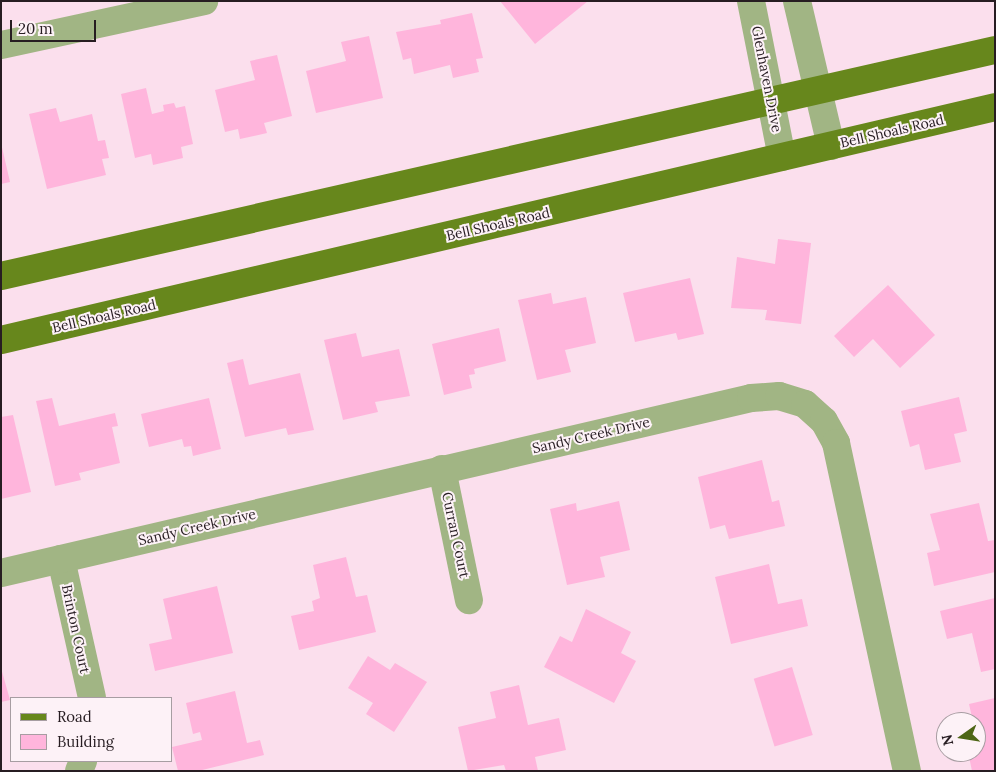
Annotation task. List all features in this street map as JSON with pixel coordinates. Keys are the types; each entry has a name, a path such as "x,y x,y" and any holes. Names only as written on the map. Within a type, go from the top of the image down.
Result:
{"main road":[{"path":"1,276 995,50"},
{"name":"Bell Shoals Road","path":"1,340 782,158 995,106"}],"street":[{"path":"1,45 156,6 204,1"},
{"name":"Glenhaven Drive","path":"751,1 782,158"},
{"path":"797,1 831,146"},
{"name":"Sandy Creek Drive","path":"1,573 751,398 779,396 805,404 824,421 836,443 907,771"},
{"name":"Curran Court","path":"442,469 469,600"},
{"name":"Brinton Court","path":"61,559 92,697"}],"building":[{"path":"500,1 588,1 535,44"},
{"path":"472,13 483,58 476,59 479,72 453,78 450,65 414,74 411,58 403,60 396,32 441,24 440,20"},
{"path":"369,36 383,98 316,113 306,71 346,61 341,42"},
{"path":"277,55 292,116 264,123 267,133 240,139 238,129 225,132 215,90 255,80 250,61"},
{"path":"146,88 152,114 164,111 163,105 174,103 176,108 185,106 193,144 181,147 183,158 153,165 151,154 135,158 121,94"},
{"path":"56,108 60,122 92,114 98,141 105,140 109,158 102,159 106,175 47,189 29,114"},
{"path":"1,143 10,182 1,184"},
{"path":"778,239 811,243 801,324 765,320 767,310 731,308 737,257 775,264"},
{"path":"690,278 704,334 678,340 676,333 635,342 623,293"},
{"path":"888,285 935,335 900,368 873,339 854,357 834,336"},
{"path":"551,293 553,304 586,297 596,343 565,350 571,372 537,380 518,300"},
{"path":"499,328 506,361 474,369 475,374 469,375 472,388 444,395 432,344"},
{"path":"356,333 362,357 399,349 410,396 375,402 378,412 343,420 324,340"},
{"path":"243,359 249,385 300,373 314,430 288,435 286,428 245,437 227,363"},
{"path":"959,397 967,431 954,434 961,462 925,470 919,444 910,447 901,411"},
{"path":"52,398 59,426 115,413 118,426 112,427 120,463 79,473 81,480 55,486 36,401"},
{"path":"209,398 221,449 193,456 191,446 184,447 182,439 149,447 141,414"},
{"path":"13,415 31,492 1,499 1,417"},
{"path":"762,460 772,502 779,500 785,526 729,539 725,525 710,529 698,477"},
{"path":"619,501 630,550 600,557 605,577 567,585 550,509 576,503 577,511"},
{"path":"979,503 988,541 995,540 995,572 934,586 927,553 940,550 930,514"},
{"path":"346,557 356,597 367,595 376,632 299,650 291,616 314,611 312,601 320,598 313,565"},
{"path":"769,564 778,604 802,599 808,626 731,644 715,577"},
{"path":"217,586 233,653 155,671 149,644 172,639 163,599"},
{"path":"995,598 995,669 981,672 972,633 947,639 940,611"},
{"path":"586,609 631,632 621,653 636,661 614,703 544,667 560,636 572,642"},
{"path":"368,656 390,670 395,663 427,682 394,732 366,714 373,703 348,688"},
{"path":"792,667 813,735 775,747 754,679"},
{"path":"1,668 10,700 1,702"},
{"path":"519,685 528,725 559,718 566,750 535,757 538,771 506,771 504,765 468,771 458,727 496,718 490,692"},
{"path":"235,691 247,743 260,740 264,755 198,771 178,771 172,747 202,740 200,732 193,734 186,703"},
{"path":"995,698 995,771 972,771 970,762 986,762 986,712 971,712 969,704"}]}
